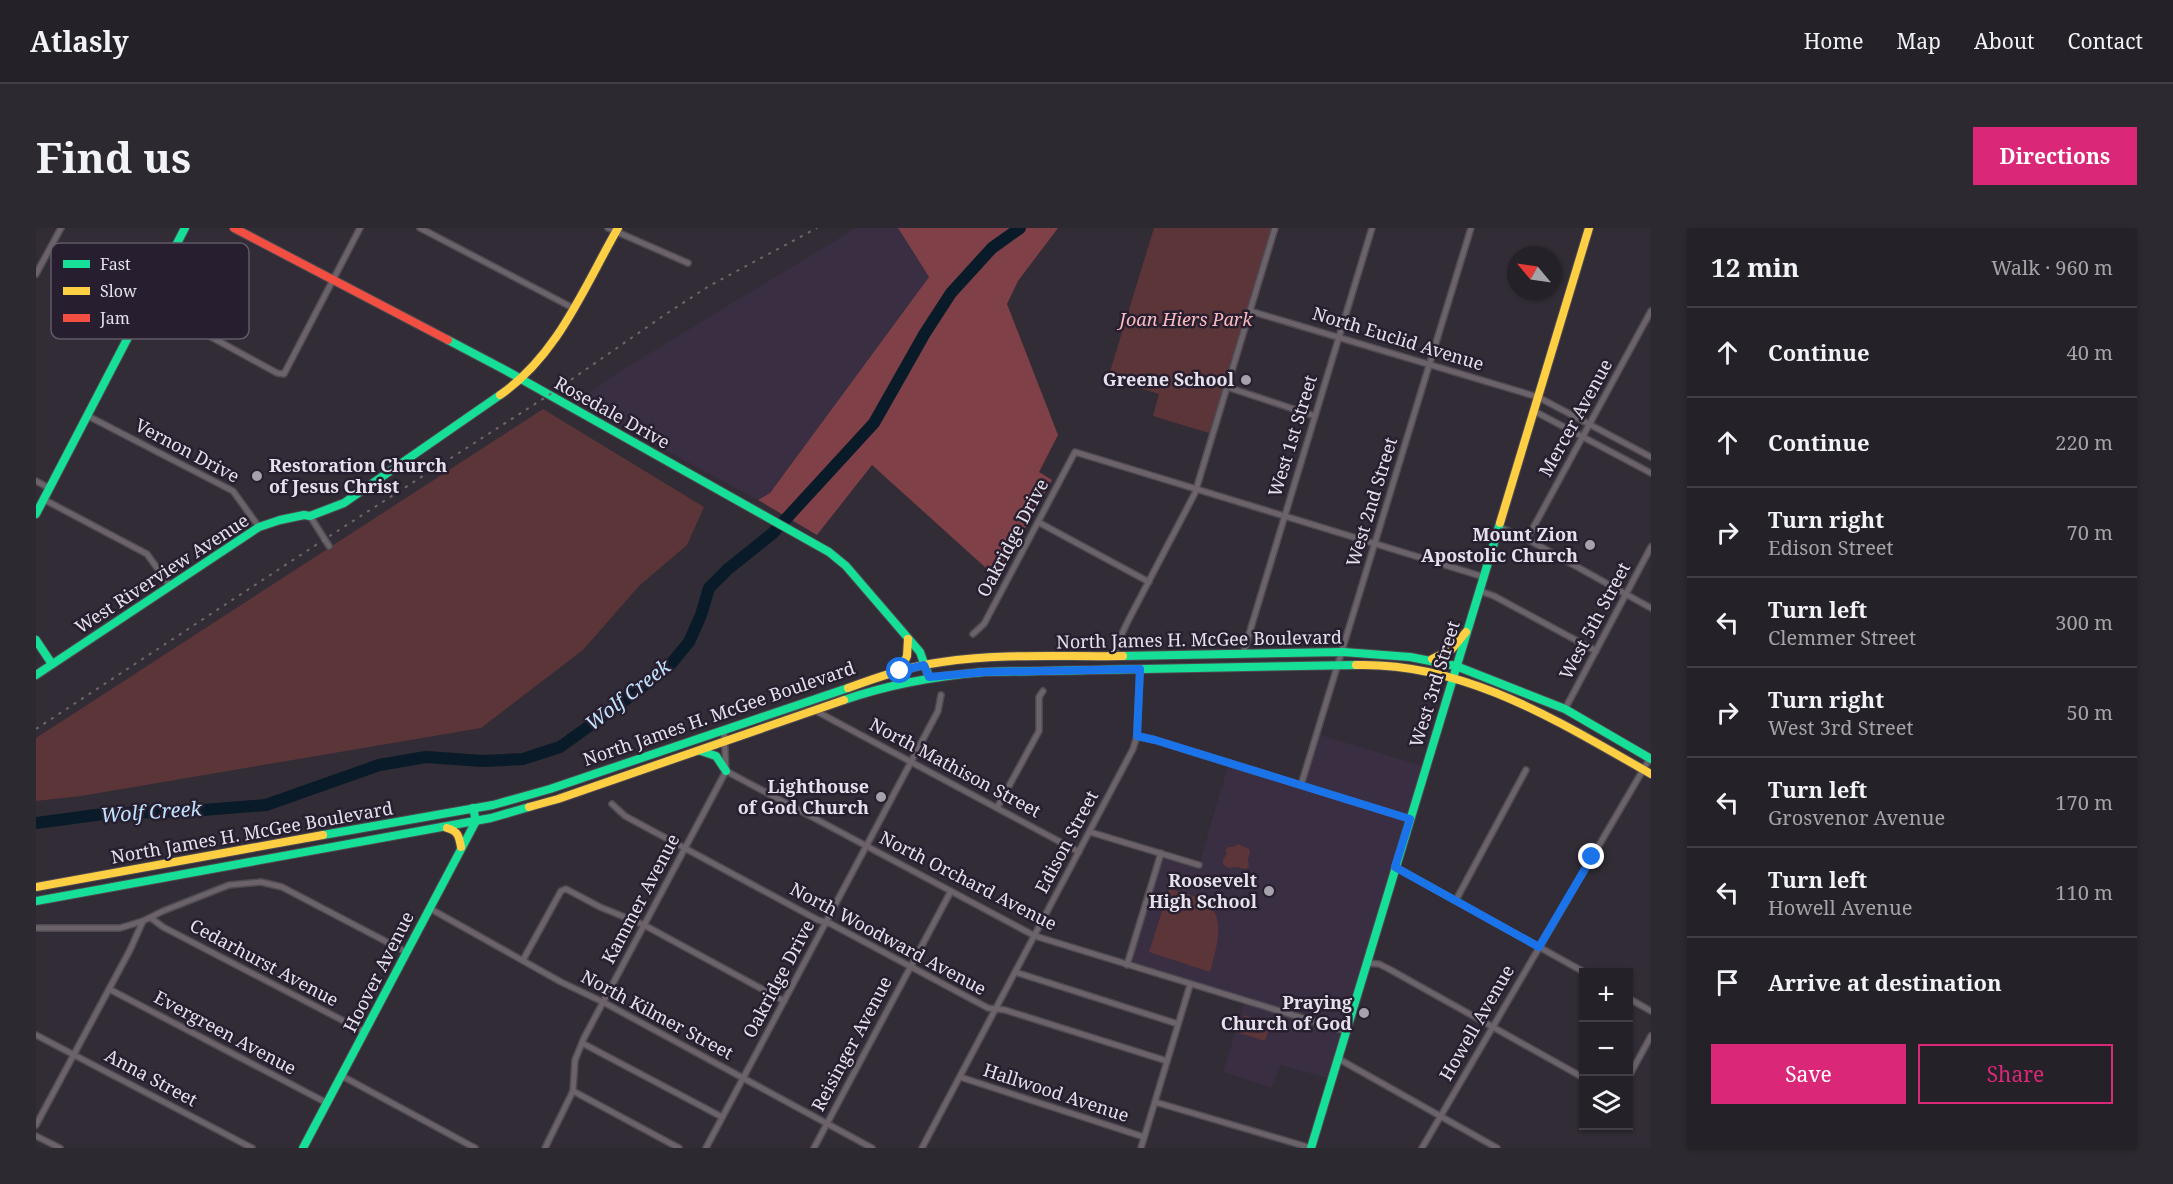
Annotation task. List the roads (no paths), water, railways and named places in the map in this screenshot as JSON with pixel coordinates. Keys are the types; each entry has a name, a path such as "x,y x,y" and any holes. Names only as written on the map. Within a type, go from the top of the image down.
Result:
{"main road":[{"path":"177,243 185,228"},
{"name":"Rosedale Drive","path":"234,228 521,379 829,552 846,566 908,637 920,652 929,677"},
{"name":"West 3rd Street","path":"1311,1148 1589,228"},
{"name":"West Riverview Avenue","path":"36,675 259,527 280,520 310,516 344,503 521,379 566,326 614,229"},
{"path":"36,513 128,339"},
{"path":"1428,660 1444,655 1467,631"},
{"path":"900,671 906,663 909,649 908,637"},
{"path":"36,640 52,664"},
{"name":"North James H. McGee Boulevard","path":"36,887 493,805 550,789 900,671 973,658 1343,652 1384,654 1428,660 1456,666 1520,689 1565,709 1650,759"},
{"name":"North James H. McGee Boulevard","path":"36,901 476,821 558,799 862,694 929,677 984,672 1384,664 1452,678 1526,705 1647,772"},
{"path":"700,751 710,752 716,756 726,771"},
{"path":"473,808 476,821"},
{"name":"Hoover Avenue","path":"303,1148 476,821"},
{"path":"445,827 454,830 459,835 461,848"}],"street":[{"path":"51,243 61,228"},
{"path":"215,339 277,373 284,374 288,371 360,228"},
{"path":"420,228 575,309"},
{"path":"1114,656 1116,646 1196,489 1275,228"},
{"name":"West 1st Street","path":"1243,654 1372,228"},
{"name":"West 2nd Street","path":"1301,785 1471,228"},
{"path":"614,229 688,263"},
{"path":"36,274 38,264 51,244"},
{"name":"North Euclid Avenue","path":"1250,311 1538,397 1651,458"},
{"name":"Mercer Avenue","path":"1527,539 1651,311"},
{"path":"1227,387 1315,416"},
{"path":"1534,411 1651,473"},
{"name":"Vernon Drive","path":"88,416 233,491 240,497 259,527"},
{"name":"Oakridge Drive","path":"973,634 984,624 1076,452 1196,489"},
{"path":"36,481 49,488"},
{"path":"1196,489 1484,577"},
{"path":"43,500 147,554 170,586"},
{"path":"310,516 329,546"},
{"path":"1038,522 1149,582"},
{"path":"1499,527 1527,539 1651,608"},
{"name":"West 5th Street","path":"1565,709 1651,547"},
{"path":"1480,591 1494,596 1596,651"},
{"name":"Edison Street","path":"924,1148 1133,749 1137,736 1140,669"},
{"path":"997,808 1039,731 1039,697 1043,691"},
{"name":"Oakridge Drive","path":"706,1148 938,711 941,695"},
{"name":"North Mathison Street","path":"816,711 1079,852"},
{"path":"724,729 726,771"},
{"path":"1137,736 1410,819"},
{"name":"Howell Avenue","path":"1422,1148 1539,947 1647,772 1650,759"},
{"path":"1456,900 1526,770"},
{"name":"North Orchard Avenue","path":"726,771 1035,936 1346,1031"},
{"name":"Kammer Avenue","path":"545,1148 573,1091 574,1069 582,1043 726,771"},
{"name":"North Woodward Avenue","path":"612,804 626,816 818,920 826,922 988,1008 1167,1061"},
{"path":"1090,832 1199,865"},
{"path":"1128,965 1161,853"},
{"path":"1395,867 1579,969"},
{"path":"36,928 120,928 151,918 229,885 261,882 282,887 406,952"},
{"path":"523,960 563,889 644,925 784,1001"},
{"name":"Reisinger Avenue","path":"814,1148 951,891"},
{"name":"North Kilmer Street","path":"429,908 561,982 603,1002 872,1148"},
{"name":"Cedarhurst Avenue","path":"151,918 163,927 365,1032"},
{"path":"36,1125 143,921"},
{"path":"1366,963 1379,964 1389,969 1580,1076"},
{"path":"1016,972 1178,1024"},
{"path":"1141,1148 1190,985"},
{"name":"Evergreen Avenue","path":"109,989 327,1103"},
{"path":"1633,1000 1651,1011"},
{"name":"Anna Street","path":"36,1035 252,1148"},
{"path":"1630,1076 1651,1035"},
{"path":"582,1043 722,1117"},
{"path":"1337,1058 1497,1148"},
{"path":"342,1076 474,1148"},
{"name":"Hallwood Avenue","path":"960,1077 1144,1137"},
{"path":"573,1091 679,1148"},
{"path":"1155,1102 1311,1148"},
{"path":"36,1136 60,1148"}],"waterway":[{"name":"Wolf Creek","path":"36,823 103,814 266,805 379,765 426,757 483,761 523,759 560,747 670,665 689,642 701,615 709,588 728,569 773,533 874,423 925,333 951,293 992,248 1020,228"}],"railway":[{"path":"36,729 549,395 709,286 817,228"}],"place":[{"name":"Greene School","path":"1246,380"},
{"name":"Restoration Church of Jesus Christ","path":"257,476"},
{"name":"Mount Zion Apostolic Church","path":"1590,545"},
{"name":"Lighthouse of God Church","path":"881,797"},
{"name":"Roosevelt High School","path":"1269,891"},
{"name":"Praying Church of God","path":"1364,1013"}],"park label":[{"name":"Joan Hiers Park","path":"1186,320"}]}
